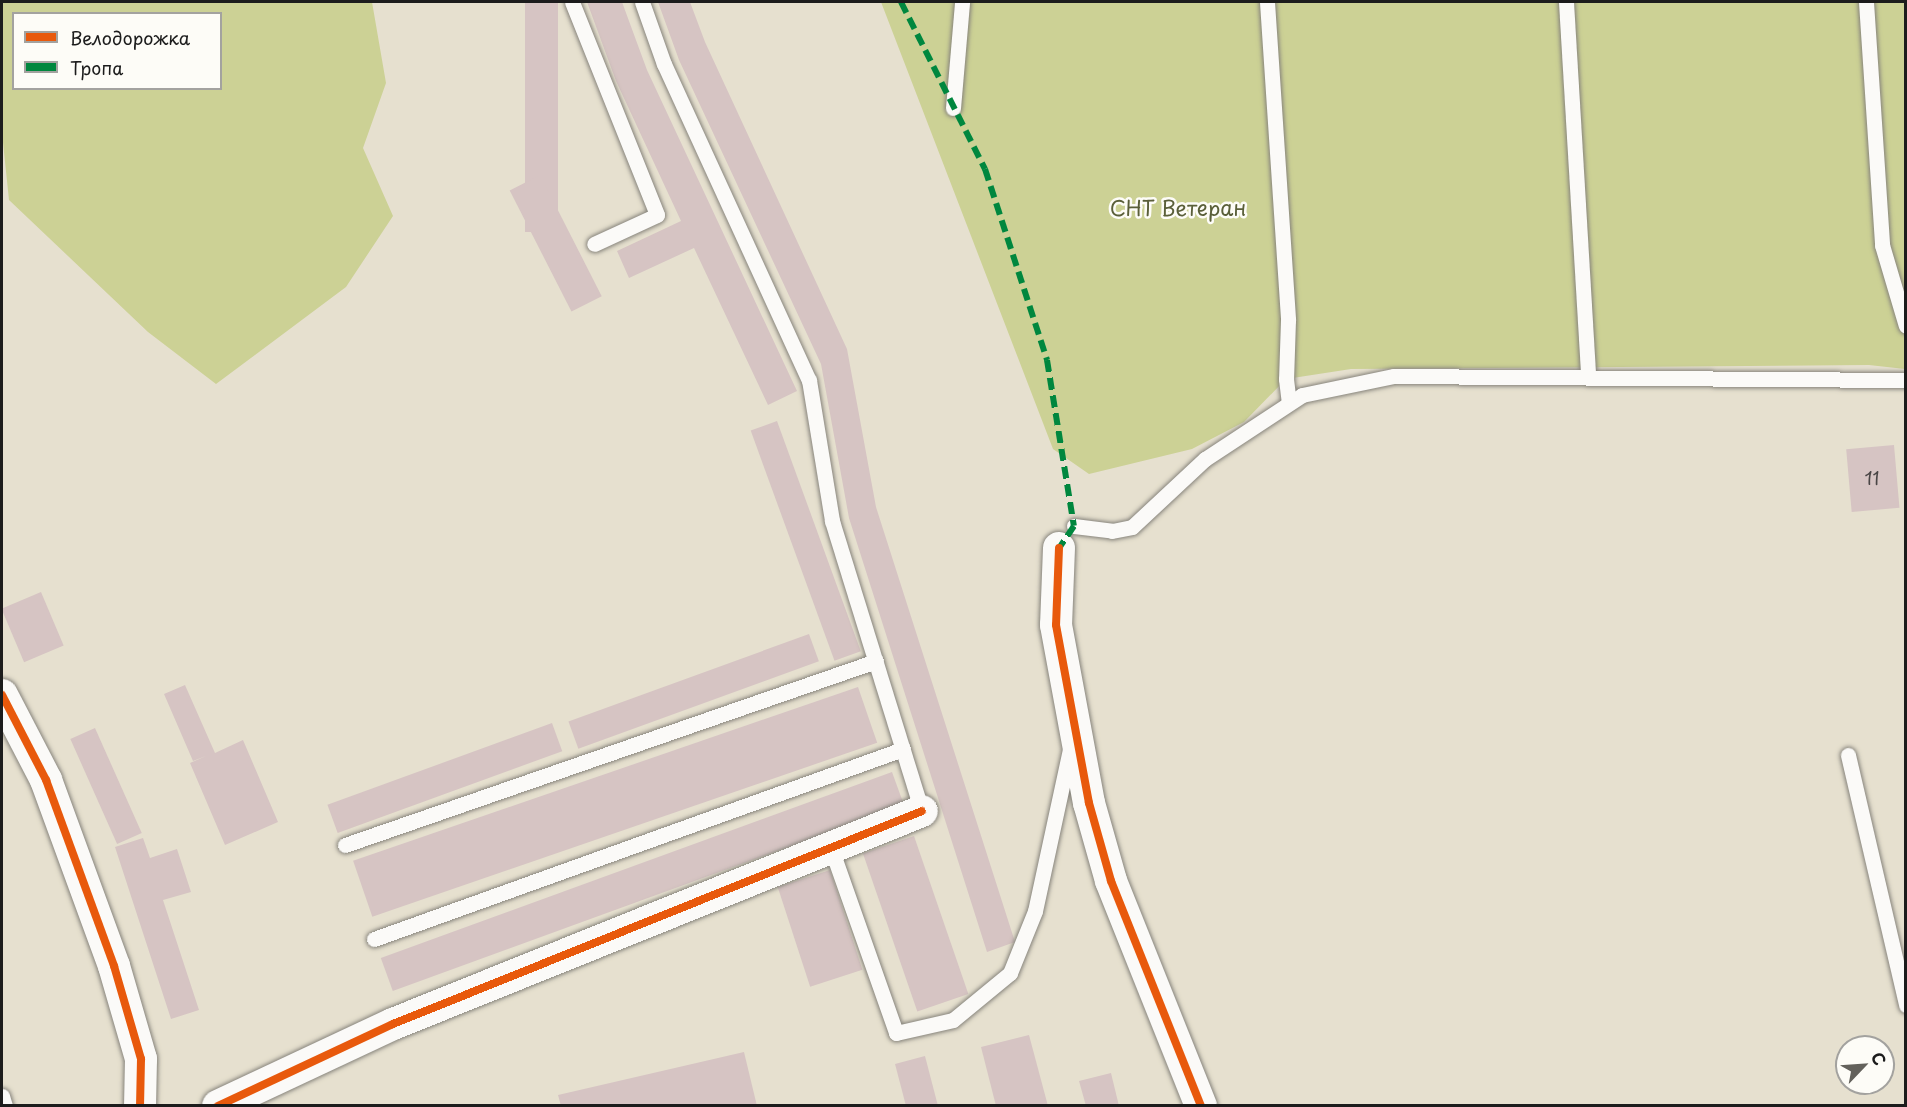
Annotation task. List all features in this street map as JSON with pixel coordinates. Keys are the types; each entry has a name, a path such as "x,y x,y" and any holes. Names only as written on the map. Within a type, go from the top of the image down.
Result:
{"street":[{"path":"1067,537 1056,625 1089,803 1111,881 1201,1106"},
{"path":"2,695 46,780 114,966 141,1059 140,1106"},
{"path":"218,1106 393,1024 922,811"}],"lane":[{"path":"572,2 657,215 594,244"},
{"path":"642,2 664,64 809,380 832,521 922,811"},
{"path":"953,108 962,2"},
{"path":"1267,2 1288,320 1286,379 1289,403"},
{"path":"1566,2 1588,375"},
{"path":"1866,2 1882,245 1905,326"},
{"path":"1067,537 1132,527 1204,459 1302,395 1394,376 1588,375 1905,380"},
{"path":"345,845 876,662"},
{"path":"831,848 896,1033 953,1020 1010,973 1035,911 1075,726"},
{"path":"374,939 903,749"},
{"path":"1848,755 1905,1005"},
{"path":"2,1096 5,1106"}],"green space":[{"path":"2,2 372,2 386,83 363,148 393,216 346,287 216,384 148,332 9,200 2,133"},
{"name":"СНТ Ветеран","path":"881,2 1905,2 1905,369 1869,365 1351,369 1286,379 1244,422 1192,449 1089,474 1053,449"}],"building":[{"path":"525,2 558,2 558,232 525,232"},
{"path":"587,2 622,2 647,70 797,391 768,405 694,248 629,278 617,251 681,221 616,81"},
{"path":"658,2 690,2 705,42 847,349 876,507 1015,942 987,952 849,518 821,364 679,60"},
{"path":"540,175 602,296 571,312 510,190"},
{"path":"777,421 861,651 834,661 751,431"},
{"path":"1894,445 1899,508 1852,512 1846,449"},
{"path":"41,592 64,645 24,662 2,609"},
{"path":"809,634 819,661 578,749 568,722"},
{"path":"185,685 215,753 243,740 278,822 225,845 190,763 206,756 193,761 164,694"},
{"path":"858,687 877,743 372,917 353,861"},
{"path":"552,723 562,751 338,833 327,805"},
{"path":"95,728 142,833 117,844 70,739"},
{"path":"892,772 904,805 393,991 381,958"},
{"path":"914,836 968,994 917,1011 863,854"},
{"path":"143,838 150,858 177,849 191,892 163,900 199,1010 171,1019 115,847"},
{"path":"830,870 862,970 810,987 778,887"},
{"path":"1029,1035 1048,1106 996,1106 981,1047"},
{"path":"744,1052 757,1106 561,1106 558,1095"},
{"path":"925,1056 938,1106 906,1106 895,1064"},
{"path":"1111,1073 1119,1106 1086,1106 1079,1081"}],"marked path":[{"path":"901,2 985,169 1047,360 1074,526 1059,548"}],"cycle path":[{"path":"1059,548 1056,625 1089,803 1111,881 1201,1106"},
{"path":"2,695 46,780 114,966 141,1059 140,1106"},
{"path":"218,1106 393,1024 922,811"}]}
